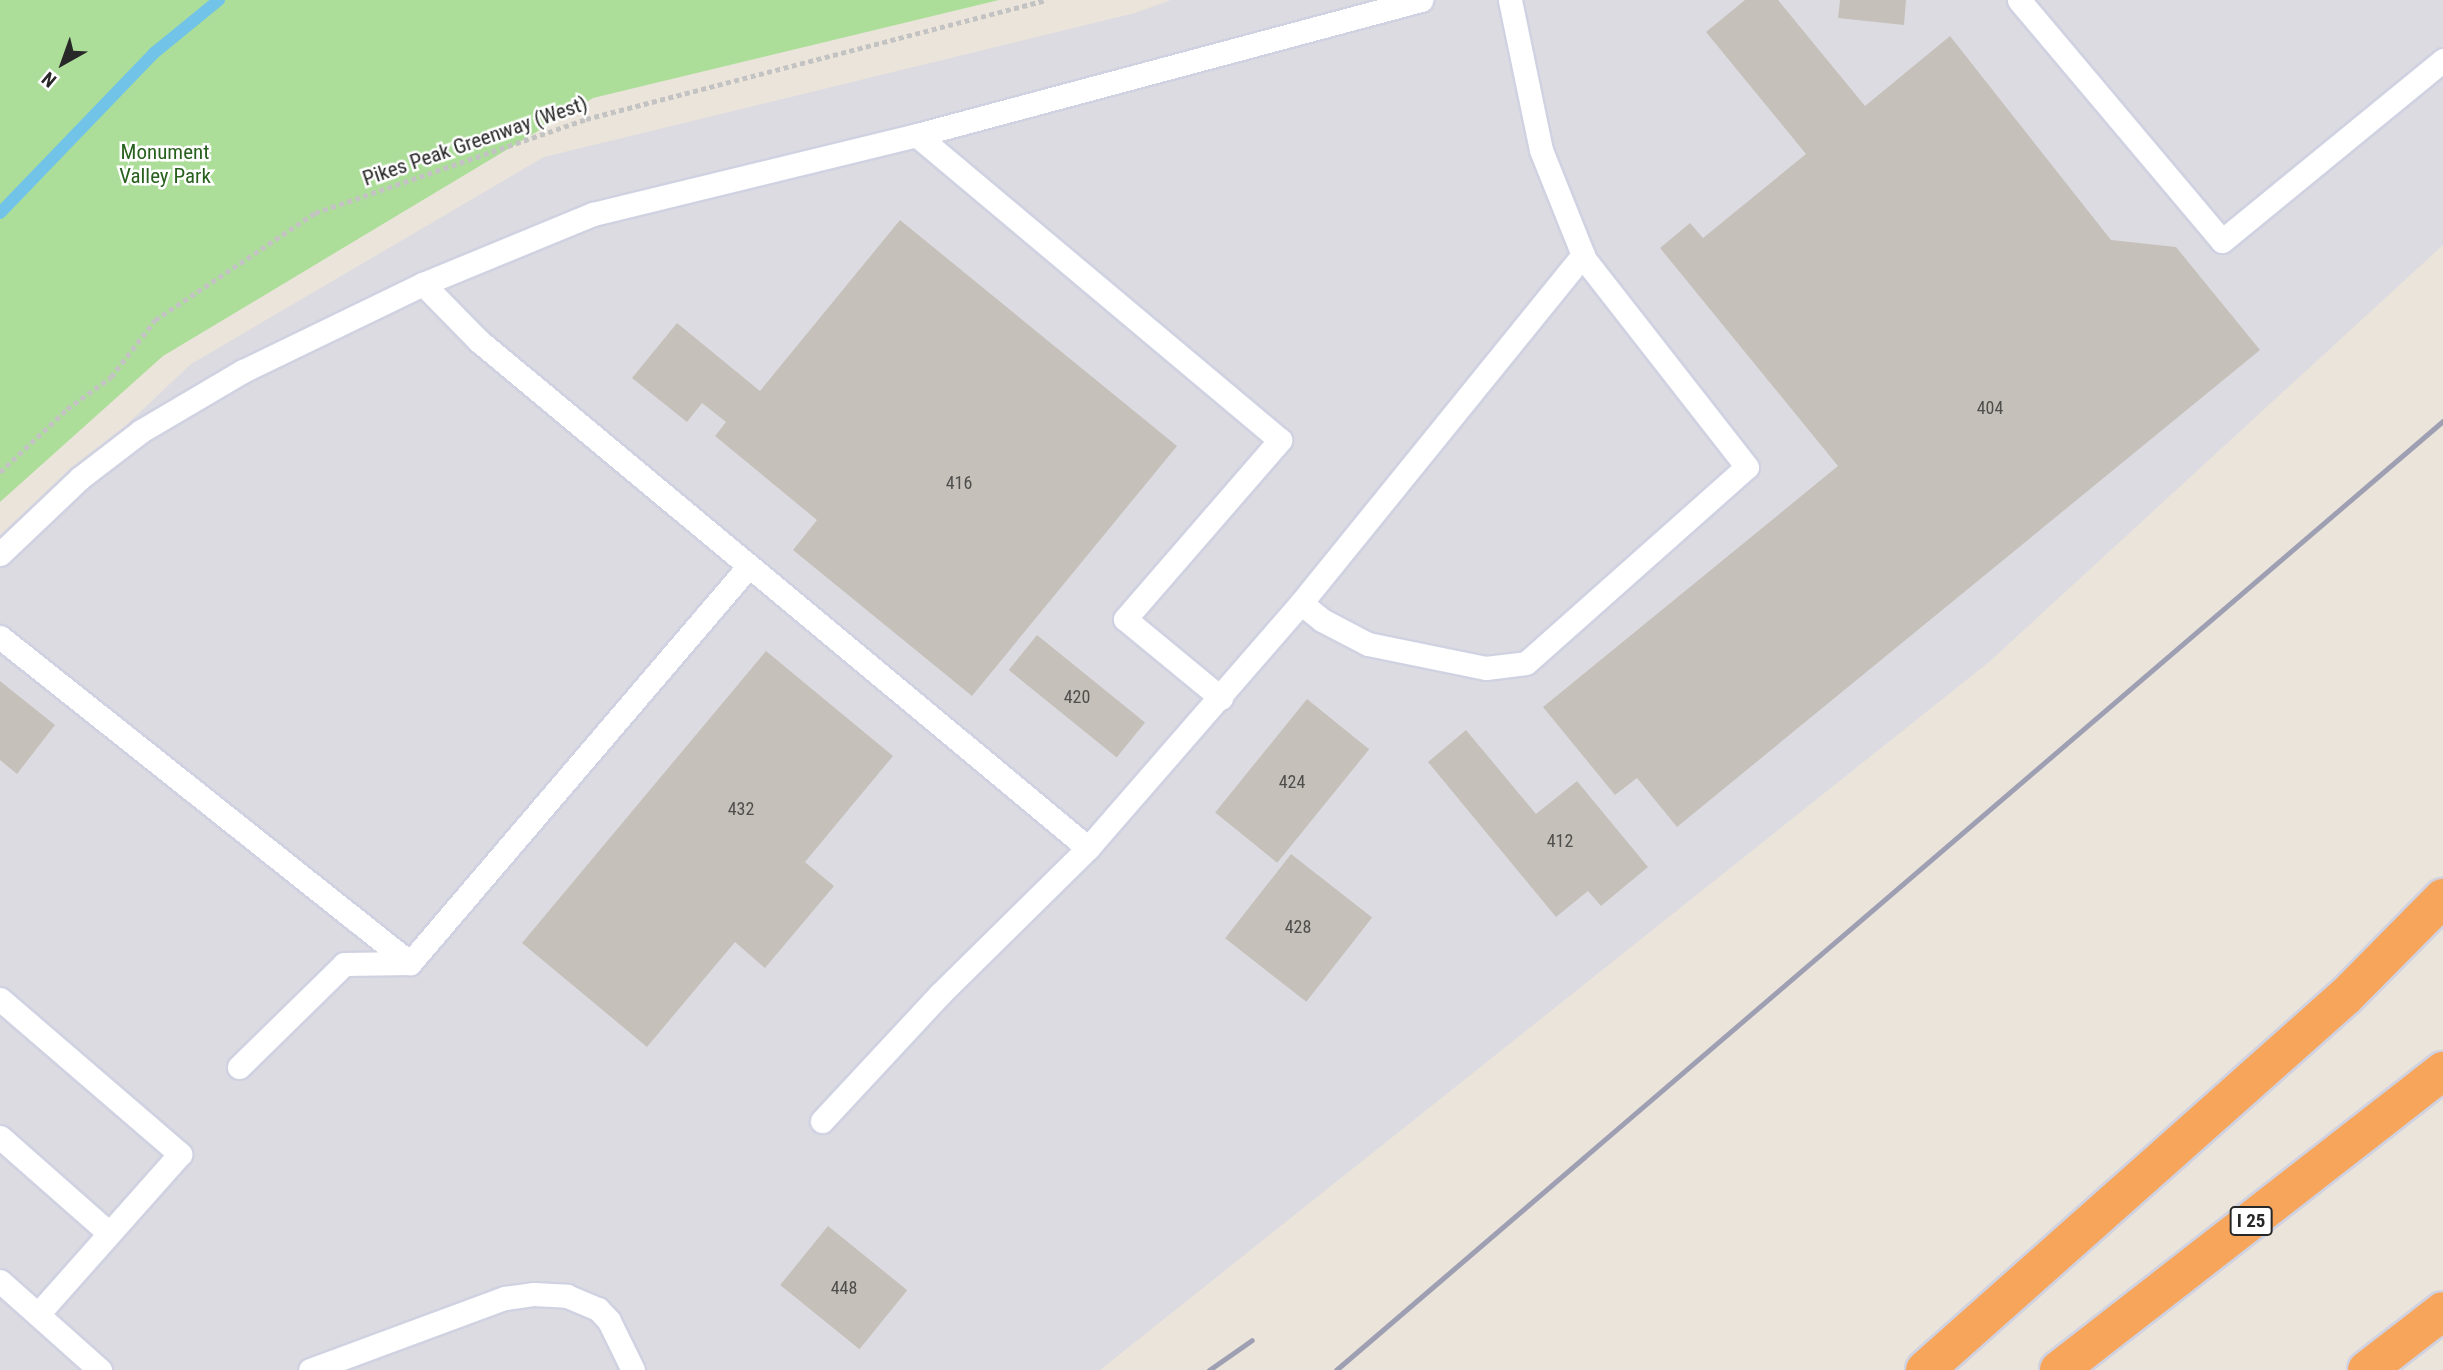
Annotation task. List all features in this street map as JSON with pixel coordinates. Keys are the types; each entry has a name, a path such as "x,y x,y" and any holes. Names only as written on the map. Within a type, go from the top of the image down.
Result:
{"highway":[{"path":"1925,1370 2346,996 2443,898"},
{"name":"I 25","path":"2059,1370 2443,1072"},
{"path":"2367,1370 2443,1311"}],"lane":[{"path":"0,554 80,478 172,412 243,371 424,284 593,215 917,135 1421,0"},
{"path":"1301,603 1333,627 1368,644 1486,668 1526,663 1747,467 1608,295 1583,255 1541,150 1510,0"},
{"path":"2019,0 2222,242 2443,60"},
{"path":"917,135 1280,440 1125,619 1221,698"},
{"path":"822,1121 940,994 1088,848 1221,698 1583,255"},
{"path":"424,284 479,341 1088,848"},
{"path":"239,1067 344,964 410,963 748,567"},
{"path":"0,637 410,963"},
{"path":"0,999 180,1154 38,1314"},
{"path":"0,1137 109,1233"},
{"path":"0,1282 100,1370"},
{"path":"310,1370 505,1298 533,1294 567,1296 598,1309 609,1321 632,1370"}],"path":[{"name":"Pikes Peak Greenway (West)","path":"0,472 67,409 111,377 155,320 315,214 586,119 1045,0"}],"shaded area":[{"path":"1171,0 2443,0 2443,245 1989,662 1100,1370 0,1370 0,544 191,364 544,157 1135,13"}],"green space":[{"name":"Monument Valley Park","path":"0,0 999,0 593,98 163,356 0,502"}],"building":[{"path":"1745,0 1778,0 1865,106 1950,36 2111,240 2176,247 2260,350 1677,827 1637,778 1615,795 1543,707 1838,466 1660,248 1690,223 1703,238 1806,154 1706,32"},
{"path":"1840,0 1906,0 1904,25 1838,18"},
{"path":"900,220 1177,446 972,696 793,550 817,520 715,436 726,422 702,403 687,422 632,378 677,323 760,391"},
{"path":"1037,635 1145,722 1117,757 1009,670"},
{"path":"766,651 893,756 805,862 834,886 765,968 735,942 647,1047 522,943"},
{"path":"0,681 55,725 17,774 0,760"},
{"path":"1307,699 1369,749 1277,863 1215,812"},
{"path":"1466,730 1536,814 1577,781 1648,867 1601,906 1588,891 1556,917 1428,762"},
{"path":"1291,854 1372,917 1306,1002 1225,938"},
{"path":"828,1226 907,1290 859,1349 780,1285"}],"waterway":[{"path":"0,213 154,53 219,0"}],"railway":[{"path":"1336,1370 2443,421"},
{"path":"1209,1370 1252,1340"}]}
